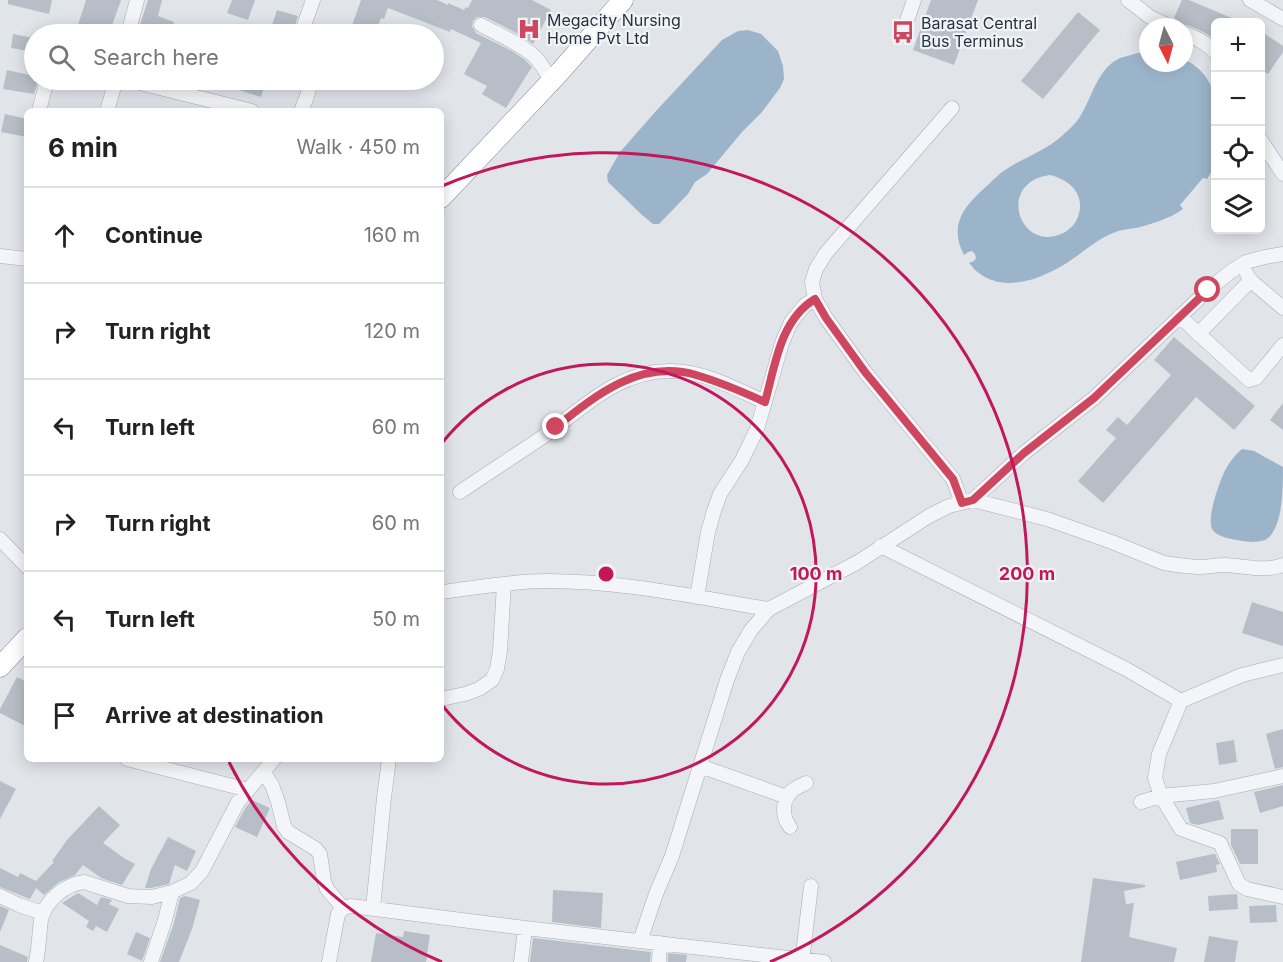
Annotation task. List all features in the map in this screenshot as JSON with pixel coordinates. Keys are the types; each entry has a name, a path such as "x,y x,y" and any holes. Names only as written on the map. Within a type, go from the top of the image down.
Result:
{"highway":[{"path":"444,195 623,0"},
{"path":"0,667 24,641"}],"street":[{"path":"131,24 137,0"},
{"path":"305,24 313,0"},
{"path":"903,32 914,0"},
{"path":"1128,0 1152,18"},
{"path":"1259,2 1283,19"},
{"path":"481,25 534,56 542,64 551,81"},
{"path":"1193,37 1211,48"},
{"path":"40,108 44,90"},
{"path":"108,108 113,90"},
{"path":"168,90 240,108"},
{"path":"302,108 308,90"},
{"path":"952,108 826,253 816,269 812,282 815,299 826,318 865,372 953,479 968,502"},
{"path":"1265,147 1283,174"},
{"path":"968,502 1024,453 1094,398 1230,272 1246,262 1265,256 1283,254"},
{"path":"0,256 24,259"},
{"path":"1242,264 1249,279 1283,308"},
{"path":"1198,334 1251,280"},
{"path":"697,597 708,532 720,494 750,446 782,343 791,322 805,305 815,299"},
{"path":"1180,316 1249,380 1256,378 1283,345"},
{"path":"460,492 542,437 584,404 626,379 651,372 672,371 695,374 725,384 765,402"},
{"path":"640,941 672,856 727,680 738,652 752,630 769,609 837,573 928,516 949,506 968,502 1077,529 1179,566 1219,565 1266,568 1283,565"},
{"path":"0,539 24,564"},
{"path":"881,546 1126,669 1181,701"},
{"path":"444,592 544,581 585,582 769,609"},
{"path":"444,698 480,689 492,680 497,669 500,651 504,584"},
{"path":"1283,665 1242,675 1181,701 1159,754 1155,778 1161,796 1180,829 1220,843 1239,884 1247,889 1283,897"},
{"path":"139,762 248,790"},
{"path":"36,962 43,913 50,902 68,886 84,882 128,896 152,897 172,892 191,883 202,871 238,802 271,762"},
{"path":"373,908 389,762"},
{"path":"700,766 787,797"},
{"path":"263,772 272,785 284,826 288,832 316,849 320,854 327,889 343,908"},
{"path":"1141,802 1161,796 1214,791 1283,776"},
{"path":"790,827 784,814 787,797 806,783"},
{"path":"802,961 810,886"},
{"path":"151,962 172,892"},
{"path":"0,896 43,913"},
{"path":"329,962 338,914 343,908 351,906 824,962"},
{"path":"521,962 525,928"},
{"path":"659,962 660,943"}],"water":[{"path":"748,30 761,34 778,51 784,79 780,88 762,112 707,174 695,182 688,194 659,224 653,224 608,182 607,175 620,152 722,40 738,31"},
{"path":"1139,53 1139,72 1193,72 1193,65 1210,83 1211,172 1207,179 1203,178 1180,205 1183,209 1178,213 1154,223 1108,235 1053,271 1015,283 990,279 978,272 969,263 976,258 975,254 972,251 964,255 959,244 958,225 966,208 980,192 1012,165 1051,145 1064,134 1082,113 1099,78 1112,63 1120,58","holes":["1050,175 1064,181 1075,190 1078,196 1080,211 1077,219 1061,234 1046,237 1034,233 1025,225 1020,214 1019,201 1023,190 1033,180"]},
{"path":"1242,449 1254,451 1283,467 1279,518 1271,535 1262,541 1247,542 1230,539 1216,534 1212,529 1211,517 1221,480 1229,464"}],"building":[{"path":"8,0 52,0 49,14 8,4"},
{"path":"86,0 121,0 113,24 78,24"},
{"path":"148,0 162,0 158,16 174,22 173,24 140,24"},
{"path":"232,0 255,0 248,20 227,13"},
{"path":"361,0 437,0 464,10 468,8 472,0 532,0 551,10 533,44 485,17 477,17 473,21 472,26 476,33 512,51 532,67 506,108 482,94 487,86 464,74 481,43 451,29 450,32 444,30 444,24 429,24 388,8 384,19 381,18 379,24 353,24"},
{"path":"931,0 978,0 954,65 913,50"},
{"path":"1182,0 1189,0 1232,18 1211,18 1211,37 1193,27 1193,18 1174,18"},
{"path":"277,10 298,16 295,24 272,24"},
{"path":"1078,12 1100,30 1043,99 1021,81"},
{"path":"13,34 24,36 24,50 11,48"},
{"path":"1265,34 1283,46 1283,52 1268,74 1265,72"},
{"path":"7,70 24,74 24,90 35,90 34,94 3,89"},
{"path":"239,90 263,90 261,97"},
{"path":"5,114 24,118 24,136 1,132"},
{"path":"1174,337 1255,406 1234,430 1196,397 1103,503 1078,481 1116,438 1106,430 1118,417 1127,425 1171,375 1154,360"},
{"path":"1283,403 1283,430 1270,420"},
{"path":"1252,602 1283,612 1283,646 1242,633"},
{"path":"17,677 24,680 24,725 0,713"},
{"path":"1283,729 1283,767 1275,769 1266,734"},
{"path":"1234,740 1237,762 1219,765 1216,743"},
{"path":"0,781 16,789 0,819"},
{"path":"1283,785 1283,806 1260,813 1254,792"},
{"path":"252,800 270,808 257,837 235,827"},
{"path":"1219,800 1224,819 1198,825 1190,823 1186,808"},
{"path":"99,806 120,825 103,843 135,864 122,885 101,878 83,865 75,875 59,882 44,895 36,888 30,899 0,887 0,868 18,877 20,873 36,881 54,862 52,861 67,840"},
{"path":"1231,829 1258,829 1258,864 1240,864 1231,845"},
{"path":"168,837 196,851 187,871 175,865 169,884 145,888 151,869"},
{"path":"1215,854 1220,864 1216,865 1217,872 1180,880 1176,862"},
{"path":"1093,878 1145,885 1145,887 1124,891 1126,904 1134,903 1129,937 1177,948 1174,962 1081,962"},
{"path":"553,890 603,893 601,928 552,922"},
{"path":"78,893 97,905 101,897 112,900 109,904 119,909 107,932 96,926 93,931 86,927 89,921 62,903"},
{"path":"1237,894 1238,909 1209,911 1208,896"},
{"path":"185,896 200,900 192,929 179,962 160,962 180,898"},
{"path":"1276,905 1277,922 1250,923 1249,906"},
{"path":"0,906 9,910 0,932"},
{"path":"404,931 430,935 426,962 371,962 376,933 403,937"},
{"path":"136,932 150,938 142,961 127,954"},
{"path":"1209,936 1238,941 1235,962 1204,962"},
{"path":"533,938 651,952 650,962 530,962"},
{"path":"0,945 28,957 27,962 0,962"},
{"path":"668,953 687,955 686,962 668,962"}],"place":[{"name":"Megacity Nursing Home Pvt Ltd","path":"529,29"},
{"name":"Barasat Central Bus Terminus","path":"903,32"}],"route":[{"path":"556,427 584,404 626,379 651,372 672,371 695,374 725,384 765,402 782,343 791,322 805,305 815,299 865,372 953,479 962,503 973,500 1024,453 1094,398 1208,290"}]}
